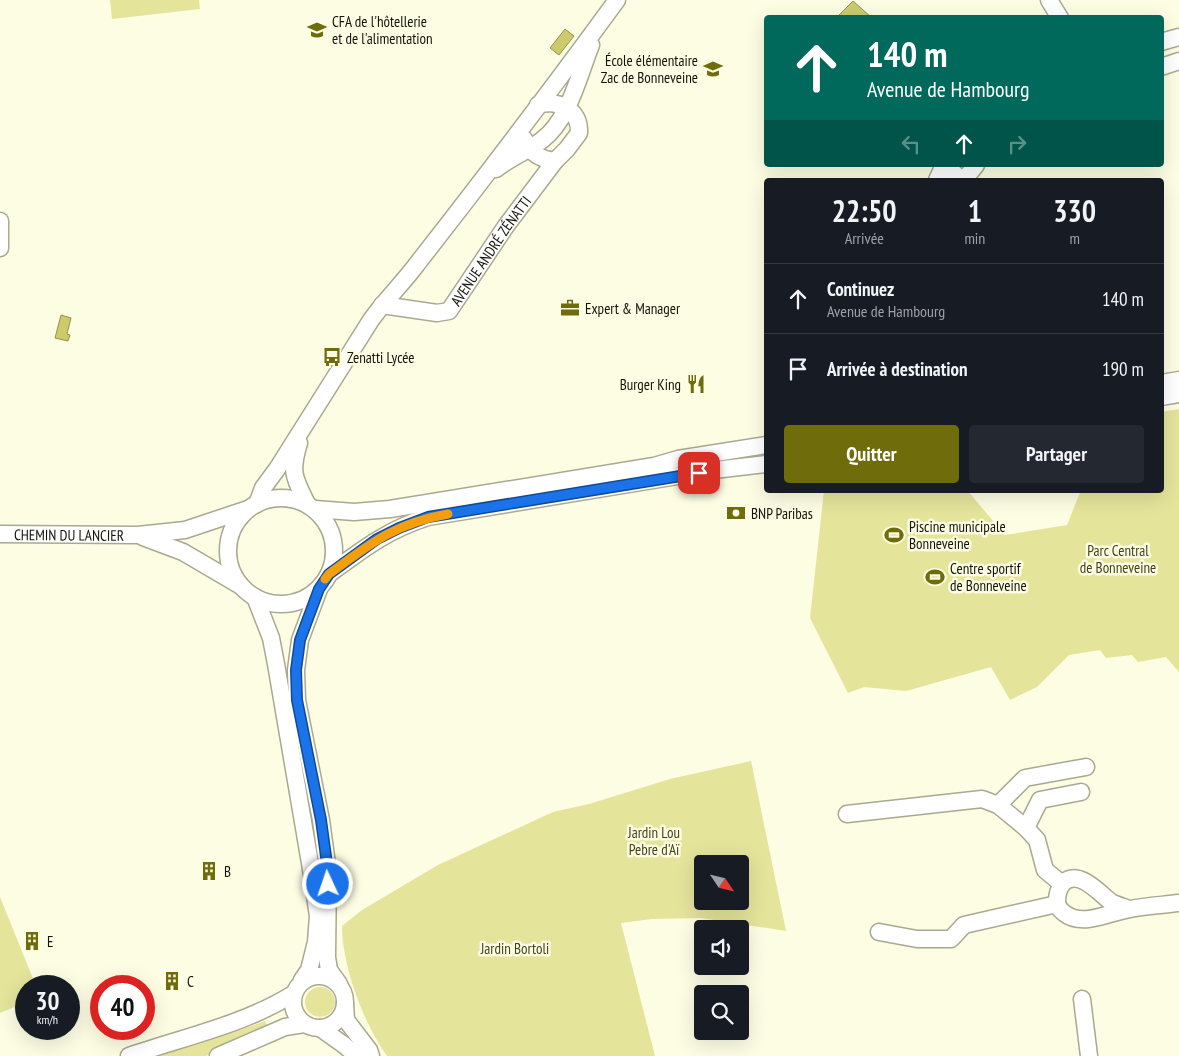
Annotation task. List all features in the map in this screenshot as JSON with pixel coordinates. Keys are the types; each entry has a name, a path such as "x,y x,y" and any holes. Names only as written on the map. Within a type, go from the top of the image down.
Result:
{"street":[{"path":"345,1003 340,1017 328,1026 320,1028 304,1024 297,1018 293,1010 292,1002 298,987 309,970 316,942 318,916 304,823 270,638 249,593 233,573 228,556 230,539 236,523 252,506 382,305 408,277 616,0"},
{"path":"1046,0 1049,15"},
{"path":"1049,0 1058,15"},
{"path":"480,182 509,159 542,140 551,132 567,108 598,26"},
{"path":"1164,41 1179,37"},
{"path":"1164,66 1179,61"},
{"path":"538,105 556,103 567,108"},
{"name":"AVENUE ANDRÉ ZÉNATTI","path":"382,305 437,313 448,311 506,226 555,161 567,150 579,133 577,121 567,108"},
{"path":"525,123 522,134 528,149 542,159 555,161"},
{"path":"947,167 960,178"},
{"path":"965,178 974,167"},
{"path":"0,221 0,248"},
{"path":"1164,382 1179,380"},
{"path":"1164,396 1179,394"},
{"path":"303,426 293,462 295,479 311,507 327,523 333,539 334,557 329,574 319,589 300,640 296,670 297,700 321,820 328,871 327,957 329,970 344,994 346,1020 369,1050 371,1056"},
{"path":"252,506 269,499 282,498 295,499 311,507 354,512 390,510 764,445"},
{"path":"329,574 377,539 428,517 714,470 764,464"},
{"name":"CHEMIN DU LANCIER","path":"0,534 138,535 185,530 252,506"},
{"name":"CHEMIN DU LANCIER","path":"138,535 183,552 249,593"},
{"path":"249,593 272,603 288,604 305,599 319,589"},
{"path":"998,805 1025,778 1086,767"},
{"path":"1026,828 1040,800 1081,792"},
{"path":"847,814 982,799 998,805 1026,828 1037,840 1045,870 1062,884"},
{"path":"1129,909 1112,902 1100,890 1082,880 1069,880 1062,884 1057,895 1057,904 1062,912 1072,918 1084,920 1129,909 1179,903"},
{"path":"879,932 917,939 951,939 964,925 1057,904"},
{"path":"129,1056 198,1035 250,1016 275,1005 312,976 321,975 331,978 339,984"},
{"path":"1082,999 1089,1056"},
{"path":"218,1056 285,1027 304,1024"},
{"path":"320,1028 357,1056"}],"green space":[{"path":"110,0 199,0 200,9 112,19"},
{"name":"Centre sportif de Bonneveine","path":"1179,409 1179,672 1166,657 1138,662 1132,655 1106,658 1100,650 1069,655 1037,687 1010,700 991,667 906,691 864,687 848,693 810,618 824,493 970,493 1005,535 1067,525 1080,493 1164,493 1164,412"},
{"name":"Jardin Bortoli","path":"751,761 786,931 749,925 749,920 701,918 652,919 621,923 655,1056 387,1056 370,1028 356,994 346,959 342,926 362,910 438,865 553,812 589,804 670,779"},
{"path":"0,897 32,975 15,975 15,1007 0,1013"},
{"path":"320,987 331,991 335,1002 331,1013 320,1017 309,1013 305,1002 309,991"},
{"path":"265,1021 269,1029 206,1056 146,1056 236,1031"}],"shaded area":[{"path":"853,1 869,15 839,15"},
{"path":"565,29 574,36 559,55 550,48"},
{"path":"61,315 71,318 67,334 70,335 68,341 55,338"}],"slow traffic":[{"path":"325,579 329,574 377,539 428,517 448,514"}],"place":[{"name":"CFA de l'hôtellerie et de l'alimentation","path":"317,30"},
{"name":"École élémentaire Zac de Bonneveine","path":"713,69"},
{"name":"Expert & Manager","path":"570,308"},
{"name":"Zenatti Lycée","path":"332,357"},
{"name":"Burger King","path":"696,384"},
{"name":"BNP Paribas","path":"736,513"},
{"name":"Piscine municipale Bonneveine","path":"894,535"},
{"name":"Centre sportif de Bonneveine","path":"935,577"},
{"name":"B","path":"209,871"},
{"name":"E","path":"32,941"},
{"name":"C","path":"172,981"}],"route":[{"path":"328,884 321,820 297,700 296,670 300,640 310,610 319,589 329,574 377,539 428,517 699,473"}],"park label":[{"name":"Parc Central de Bonneveine","path":"1118,558"},
{"name":"Jardin Lou Pebre d'Aï","path":"654,840"}]}
